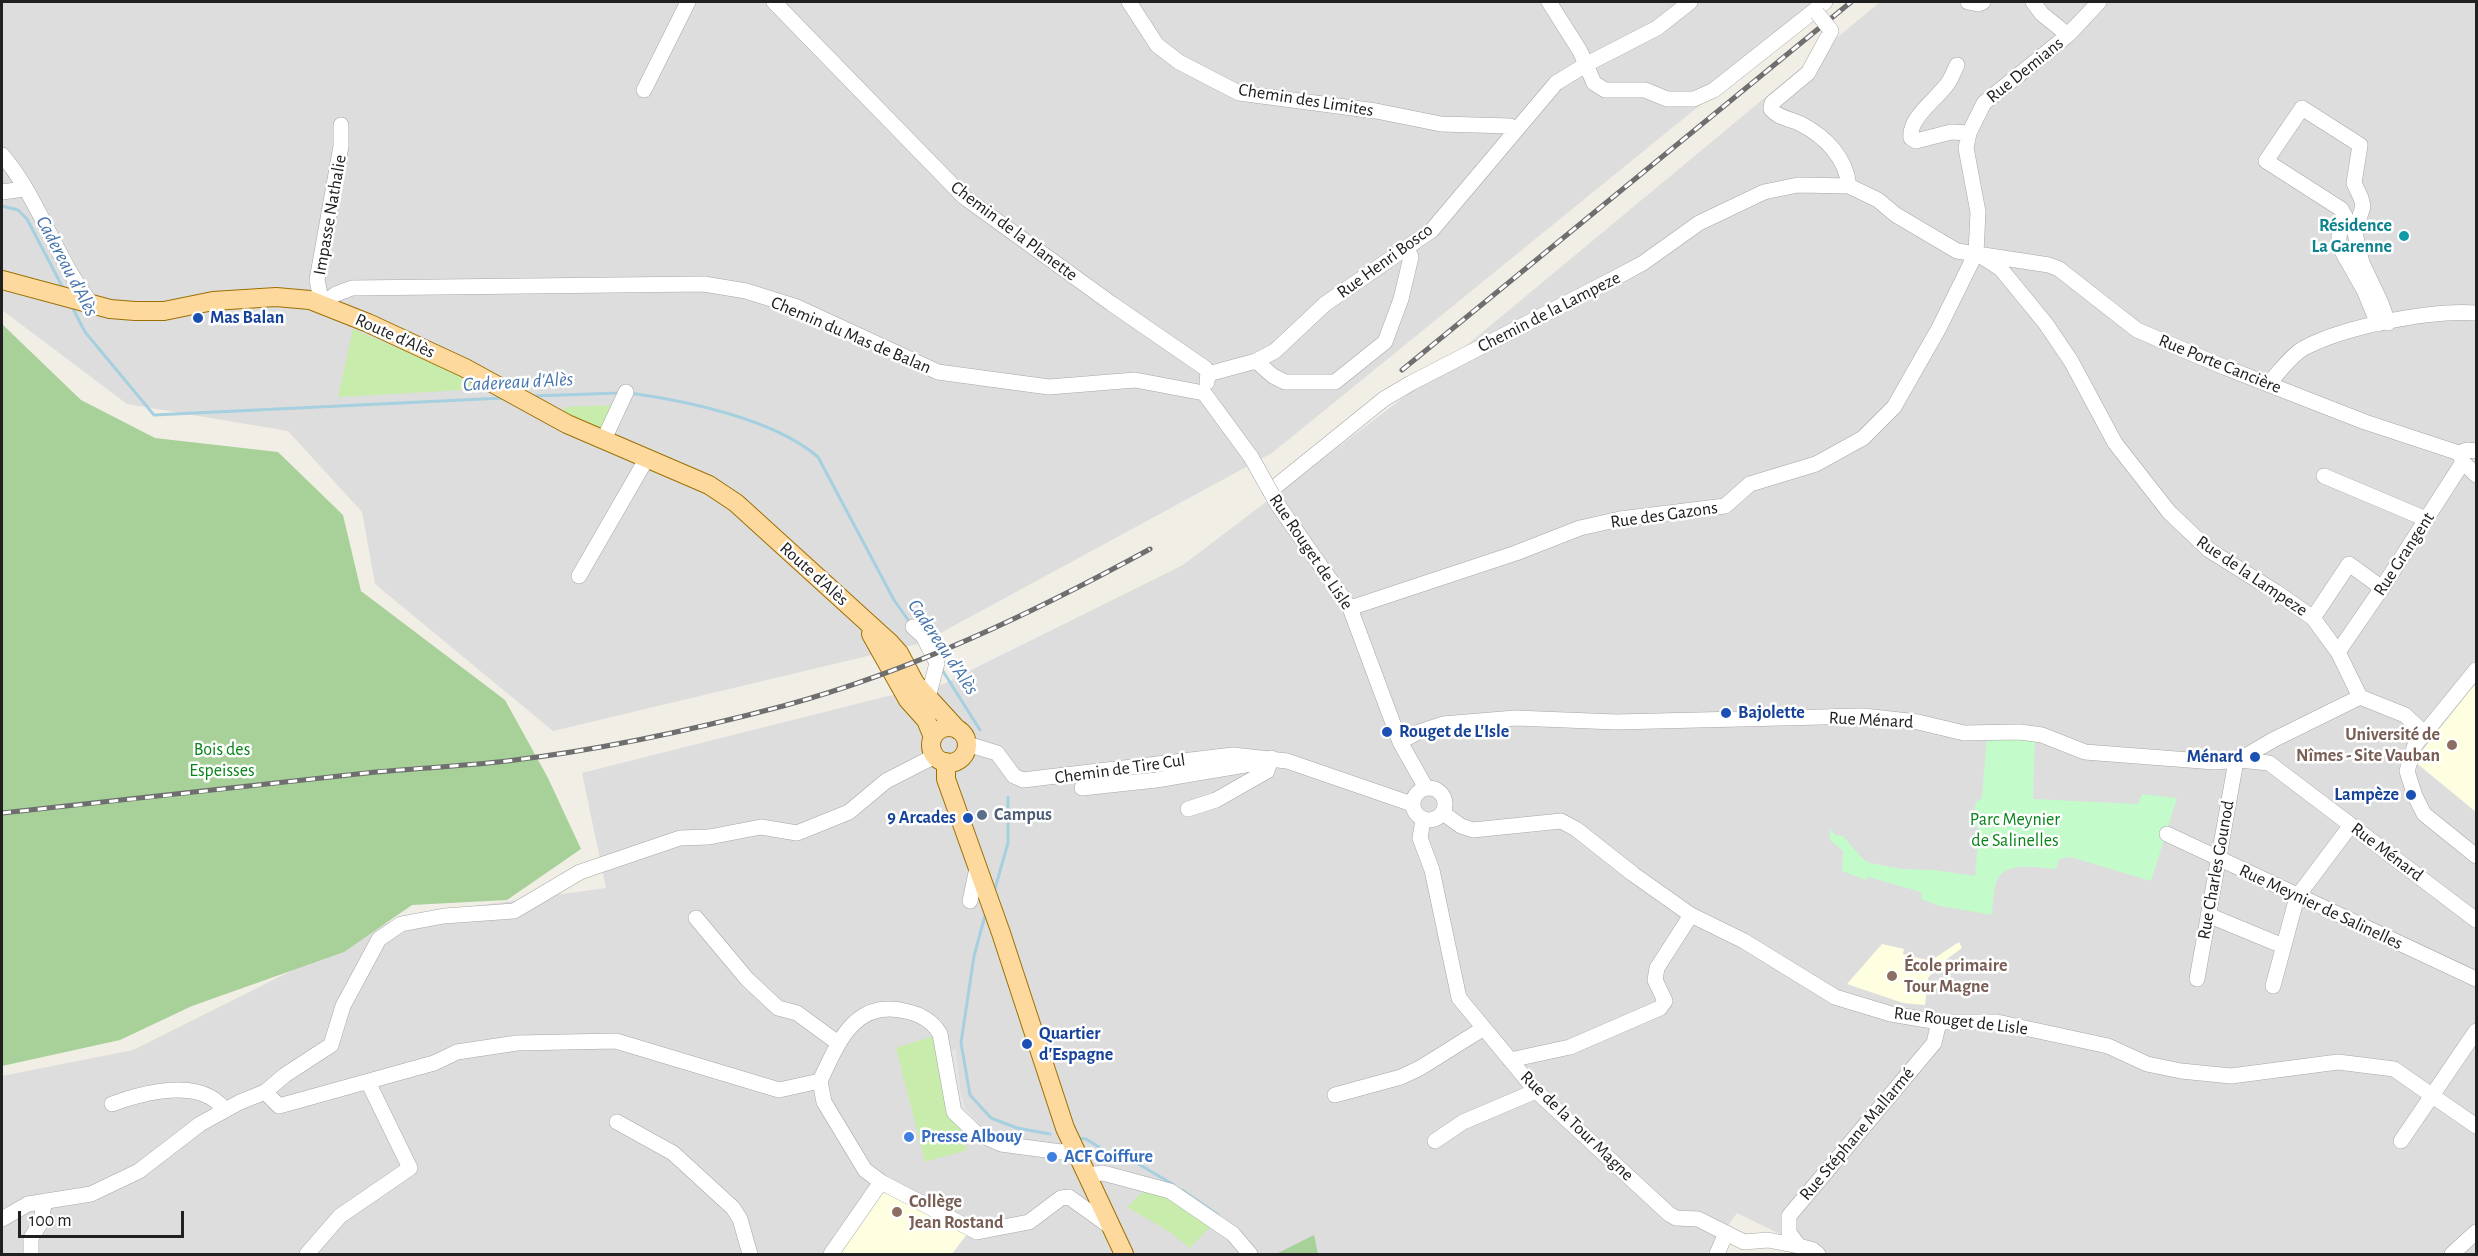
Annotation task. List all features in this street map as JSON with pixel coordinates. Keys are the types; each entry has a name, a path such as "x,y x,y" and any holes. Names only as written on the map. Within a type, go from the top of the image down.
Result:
{"main road":[{"name":"Route d'Alès","path":"2,280 110,309 135,311 164,311 213,301 276,297 310,300 465,368 567,424 709,485 736,503 898,652 907,671 963,737"},
{"name":"Route d'Alès","path":"861,617 908,700 926,720 1062,1118 1074,1149 1124,1254"},
{"path":"947,728 963,737 961,758 938,752 937,733 947,728"}],"street":[{"path":"644,90 688,2"},
{"name":"Chemin de la Planette","path":"774,2 964,197 1205,368 1208,374"},
{"name":"Chemin des Limites","path":"1130,2 1157,45 1179,62 1239,93 1376,111 1441,124 1510,126 1516,129"},
{"path":"1549,2 1587,64 1594,83 1605,90 1645,90 1667,99 1694,99 1714,90 1819,8 1831,31 1808,73 1772,103 1771,109 1775,114 1800,124 1820,136 1847,169 1849,186 1878,200 1896,215 1957,251 1976,253"},
{"path":"1587,64 1657,28 1690,2"},
{"path":"1968,2 1978,4 1983,2"},
{"path":"2033,2 2042,14 2068,34"},
{"name":"Rue Demians","path":"1976,253 1978,212 1966,148 1969,133 1984,103 2068,34 2099,2"},
{"name":"Rue Henri Bosco","path":"1208,374 1256,361 1275,351 1324,304 1432,230 1556,83 1587,64"},
{"path":"1957,65 1948,83 1916,121 1910,132 1911,138 1916,141 1951,132 1969,133"},
{"path":"2302,108 2360,145 2354,183 2363,206 2355,233 2362,263 2381,303 2383,323 2339,246 2339,236 2345,216 2341,209 2266,161 2302,108"},
{"name":"Impasse Nathalie","path":"322,304 317,280 341,146 341,125"},
{"path":"2,155 12,167 84,301"},
{"name":"Chemin de la Lampeze","path":"1270,491 1383,399 1643,263 1699,223 1764,192 1798,185 1849,186"},
{"path":"2,192 24,189"},
{"path":"1256,361 1273,376 1285,382 1335,382 1385,342 1401,299 1411,257 1407,248"},
{"name":"Rue Porte Cancière","path":"1976,253 2049,265 2059,269 2138,330 2268,384 2461,458 2467,450 2476,451"},
{"name":"Rue des Gazons","path":"1350,608 1516,553 1580,528 1620,519 1725,506 1750,484 1816,464 1863,438 1894,407 1939,328 1976,253"},
{"name":"Rue de la Lampeze","path":"1976,253 2001,269 2046,324 2071,361 2115,443 2169,512 2209,550 2276,591 2313,618 2338,652 2360,697"},
{"name":"Chemin du Mas de Balan","path":"322,304 336,294 352,288 704,284 746,291 797,307 938,372 1049,387 1135,380 1204,393"},
{"path":"2268,384 2302,349 2359,327 2459,312 2476,313"},
{"path":"1204,393 1208,374"},
{"path":"604,439 626,392"},
{"name":"Rue Rouget de Lisle","path":"1204,393 1251,457 1278,505 1350,608 1400,742 1425,788"},
{"path":"579,576 647,458"},
{"path":"2461,458 2476,475"},
{"name":"Rue Grangent","path":"2338,652 2426,519 2461,458"},
{"path":"2324,476 2426,519"},
{"path":"2313,618 2349,564 2382,588"},
{"path":"913,627 922,636 937,663 928,698"},
{"path":"2476,670 2415,745 2407,771 2424,814 2476,856"},
{"path":"2237,761 2360,697 2405,715 2424,733"},
{"name":"Rue Ménard","path":"1400,742 1416,733 1443,724 1515,718 1616,722 1863,716 1918,722 1964,733 2020,732 2042,735 2085,752 2215,762 2269,763"},
{"name":"Chemin de Tire Cul","path":"963,737 998,753 1014,776 1030,781 1233,755 1287,761 1412,804"},
{"name":"Rue Ménard","path":"2261,747 2269,763 2476,920"},
{"path":"2,1219 28,1204 91,1194 138,1171 200,1124 225,1109 266,1092 285,1075 331,1045 343,1006 380,939 401,924 444,916 514,911 580,872 680,838 709,837 761,827 797,833 849,812 886,781 938,752"},
{"path":"1082,788 1156,780 1258,764 1271,758"},
{"path":"1188,809 1216,800 1267,771 1271,758"},
{"name":"Rue Charles Gounod","path":"2197,979 2237,761"},
{"path":"1425,788 1435,789 1442,795 1445,804 1443,813 1432,820 1422,820 1415,814 1412,804 1416,794 1425,788"},
{"name":"Rue Rouget de Lisle","path":"1443,813 1461,826 1473,830 1561,821 1576,829 1633,874 1691,915 1744,941 1835,997 1891,1014 1939,1022 1997,1022 2108,1046 2147,1064 2191,1072 2231,1076 2338,1062 2394,1069 2476,1126"},
{"name":"Rue de la Tour Magne","path":"1422,820 1420,838 1432,870 1459,998 1536,1092 1669,1214 1676,1218 1698,1219 1744,1242 1768,1240 1799,1246 1818,1254"},
{"path":"2272,986 2297,897 2351,825"},
{"name":"Rue Meynier de Salinelles","path":"2167,834 2297,897 2476,979"},
{"path":"970,901 979,873"},
{"path":"1510,1060 1570,1047 1660,1008 1665,1001 1655,980 1656,968 1691,915"},
{"path":"2208,915 2283,946"},
{"path":"696,918 747,979 778,1008 797,1014 838,1043"},
{"path":"1074,1149 1061,1152 1000,1144 976,1133 954,1112 940,1034 935,1026 926,1018 891,1008 874,1010 848,1027 820,1081 824,1102 865,1170 881,1182 976,1232 1029,1222 1061,1198 1069,1197 1112,1228"},
{"name":"Rue Stéphane Mallarmé","path":"1799,1246 1789,1233 1789,1216 1934,1043 1939,1022"},
{"path":"1335,1095 1401,1077 1420,1068 1484,1028"},
{"path":"2402,1141 2476,1031"},
{"path":"266,1092 279,1106 434,1063 456,1052 517,1042 616,1041 779,1090 820,1081"},
{"path":"306,1254 340,1216 410,1168 368,1082"},
{"path":"112,1104 150,1092 189,1091 210,1097 225,1109"},
{"path":"1435,1141 1463,1122 1536,1092"},
{"path":"617,1122 673,1153 733,1208 740,1219 750,1254"},
{"path":"1087,1175 1103,1173 1170,1191 1233,1234 1250,1254"},
{"path":"831,1254 881,1182"},
{"path":"31,1254 31,1238 40,1224 45,1201"},
{"path":"2452,1254 2476,1232"},
{"path":"1717,1254 1726,1233"}],"shaded area":[{"path":"2,2 1827,2 1272,453 922,643 553,731 375,584 362,512 288,431 127,404 2,310"},
{"path":"1880,2 2476,2 2476,1254 1821,1254 1737,1213 1707,1254 2,1254 2,1076 133,1050 401,916 606,888 582,773 888,696 935,688 1183,565 1408,394"},
{"name":"Université de Nîmes - Site Vauban","path":"2476,683 2476,812 2414,761"},
{"name":"École primaire Tour Magne","path":"1959,942 1962,948 1940,964 1928,978 1925,1005 1903,1003 1847,984 1882,944 1904,949 1903,954 1930,961"},
{"path":"956,1049 960,1088 966,1109 981,1126 1002,1136 999,1140 979,1132 955,1101 950,1050"},
{"name":"Collège Jean Rostand","path":"884,1189 967,1234 952,1254 839,1254"}],"green space":[{"name":"Bois des Espeisses","path":"2,324 81,400 155,438 278,452 343,515 361,591 505,700 548,778 581,849 507,900 412,905 344,952 192,1006 120,1040 2,1066"},
{"path":"353,329 478,382 482,389 338,397"},
{"path":"617,405 601,429 593,429 564,412 565,407"},
{"name":"Parc Meynier de Salinelles","path":"1987,736 2035,738 2033,799 2138,804 2142,794 2177,798 2151,881 2070,857 2059,859 2056,869 2016,867 2002,873 1996,882 1992,915 1940,906 1921,899 1922,894 1918,891 1868,877 1866,880 1842,871 1843,851 1830,840 1830,829 1835,835 1843,836 1862,858 1870,863 1903,869 1934,870 1975,876 1979,830 1974,820 1974,813 1976,802 1982,798"},
{"path":"940,1034 954,1112 967,1150 925,1162 896,1048"},
{"path":"1148,1187 1212,1225 1190,1248 1170,1232 1127,1207"},
{"path":"1314,1235 1318,1254 1276,1254"}],"waterway":[{"name":"Cadereau d'Alès","path":"2,206 18,210 27,219 63,288"},
{"name":"Cadereau d'Alès","path":"71,305 85,332 154,415 503,398"},
{"name":"Cadereau d'Alès","path":"531,396 620,393"},
{"name":"Cadereau d'Alès","path":"630,393 703,407 754,422 800,444 818,457 894,600 911,624"},
{"name":"Cadereau d'Alès","path":"941,668 980,730"},
{"name":"Cadereau d'Alès","path":"994,892 1008,843 1008,797"},
{"name":"Cadereau d'Alès","path":"986,912 974,956 961,1043 970,1095 991,1118 1017,1128 1050,1134"},
{"name":"Cadereau d'Alès","path":"1076,1138 1086,1139 1118,1159 1130,1159 1174,1185"},
{"name":"Cadereau d'Alès","path":"1182,1190 1218,1215"}],"railway":[{"path":"1402,370 1851,2"},
{"path":"2,813 376,772 507,761 611,745 715,723 831,692 925,658 1016,618 1150,549"}],"place":[{"name":"Résidence La Garenne","path":"2404,236"},
{"name":"Mas Balan","path":"198,318"},
{"name":"Bajolette","path":"1726,713"},
{"name":"Rouget de L'Isle","path":"1387,732"},
{"name":"Université de Nîmes - Site Vauban","path":"2452,745"},
{"name":"Ménard","path":"2255,757"},
{"name":"Lampèze","path":"2411,795"},
{"name":"Campus","path":"982,815"},
{"name":"9 Arcades","path":"968,818"},
{"name":"École primaire Tour Magne","path":"1892,976"},
{"name":"Quartier d'Espagne","path":"1027,1044"},
{"name":"Presse Albouy","path":"909,1137"},
{"name":"ACF Coiffure","path":"1052,1157"},
{"name":"Collège Jean Rostand","path":"897,1212"}]}
